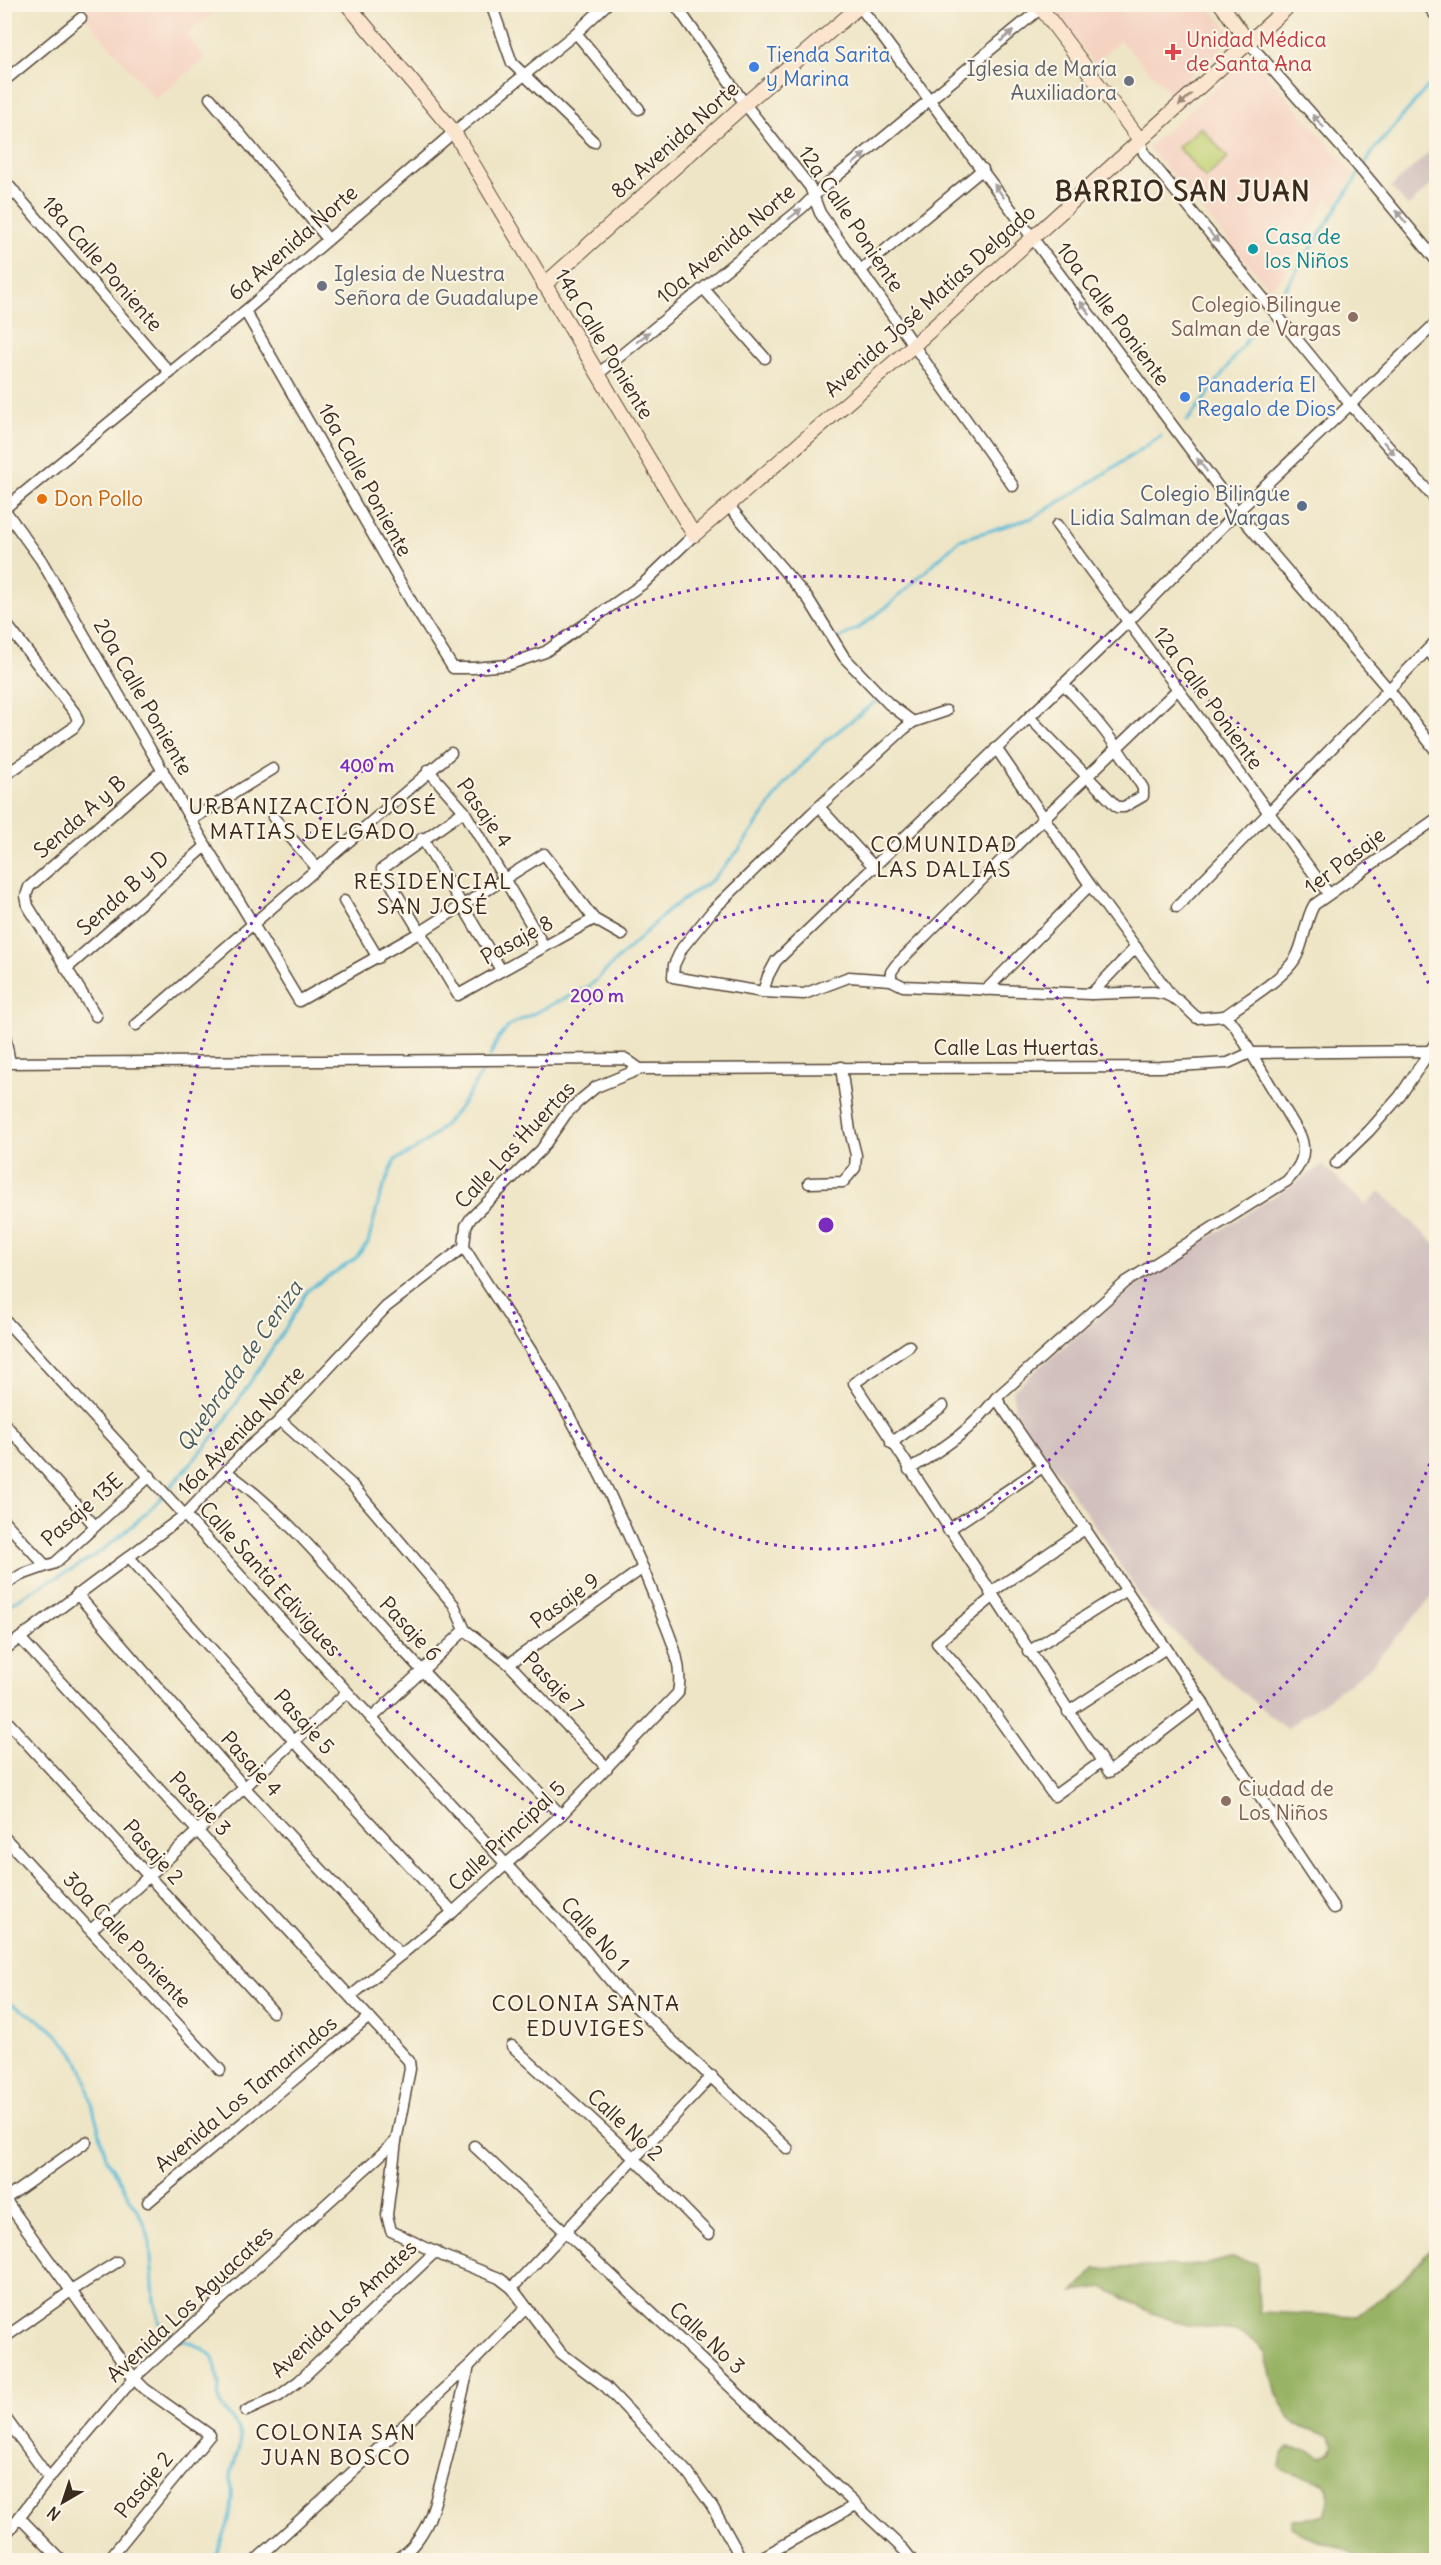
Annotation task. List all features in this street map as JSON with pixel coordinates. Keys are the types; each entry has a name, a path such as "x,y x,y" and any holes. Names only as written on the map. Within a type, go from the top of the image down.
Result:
{"street":[{"name":"14a Calle Poniente","path":"347,4 454,132 694,535"},
{"path":"491,4 507,53 522,75 594,142"},
{"name":"6a Avenida Norte","path":"5,509 245,311 327,238 522,75 576,33 607,4"},
{"name":"12a Calle Poniente","path":"675,4 746,104 810,187 820,213 1013,486"},
{"path":"1221,4 1248,42 1437,260"},
{"name":"Avenida José Matías Delgado","path":"694,535 914,345 1291,4"},
{"path":"1427,4 1437,16"},
{"name":"8a Avenida Norte","path":"544,285 860,5"},
{"name":"10a Calle Poniente","path":"860,5 1237,512 1390,691 1437,751"},
{"path":"1042,6 1140,140 1144,153 1350,404 1437,500"},
{"name":"10a Avenida Norte","path":"598,374 803,207 1042,6"},
{"path":"4,81 81,18"},
{"path":"576,33 639,109"},
{"path":"210,98 327,238"},
{"path":"860,271 983,169"},
{"name":"18a Calle Poniente","path":"4,180 170,373"},
{"path":"4,201 15,192"},
{"path":"704,289 765,358"},
{"name":"16a Calle Poniente","path":"245,311 412,603 453,668 507,664 545,652 644,584 694,535"},
{"path":"763,992 768,975 776,961 1128,622 1237,512 1437,323"},
{"path":"728,505 808,600 844,657 890,704 913,722"},
{"name":"20a Calle Poniente","path":"5,509 41,560 251,923 299,1001 378,958"},
{"name":"12a Calle Poniente","path":"1057,525 1328,893"},
{"path":"4,621 8,634 75,713 78,721 73,728 4,776"},
{"path":"1177,907 1433,646"},
{"path":"1433,646 1437,661"},
{"path":"1029,717 1117,807 1124,807 1143,796 1143,788 1118,746 1063,684"},
{"path":"891,980 891,972 896,965 1178,689"},
{"path":"946,711 913,722 819,807 713,910 687,941 674,965 673,977 763,992 804,994 849,977 891,980 903,986 1091,994 1153,992 1173,998"},
{"path":"909,1470 962,1436 980,1419 996,1398 1126,1282 1287,1181 1297,1170 1303,1158 1304,1144 1235,1026 1225,1016 1197,1018 1173,998 1090,885 996,748"},
{"path":"136,1025 428,770 451,753"},
{"path":"191,820 273,769"},
{"name":"Senda A y B","path":"66,969 28,906 26,896 29,887 163,770"},
{"name":"Pasaje 4","path":"428,770 464,811 505,879"},
{"path":"819,807 875,868"},
{"path":"419,933 382,869 422,838 464,811"},
{"path":"273,817 317,868"},
{"name":"1er Pasaje","path":"1225,1016 1286,971 1299,949 1306,918 1314,905 1328,893 1437,819"},
{"path":"422,838 501,970"},
{"name":"Senda B y D","path":"66,969 206,846"},
{"path":"344,901 378,958 544,854 594,919 622,935"},
{"path":"505,879 544,946"},
{"path":"986,990 1090,885"},
{"name":"Pasaje 8","path":"419,933 458,995 594,919"},
{"path":"1091,994 1136,947"},
{"path":"66,969 96,1016"},
{"path":"4,1031 7,1063 626,1059 640,1068"},
{"path":"1336,1163 1400,1096 1435,1048"},
{"name":"Calle Las Huertas","path":"464,1247 466,1226 471,1218 541,1150 578,1101 596,1087 640,1068 1160,1067 1228,1063 1250,1053 1435,1048"},
{"path":"809,1183 843,1182 855,1168 856,1155 850,1131 841,1067"},
{"path":"464,1247 553,1386 591,1455 643,1568"},
{"name":"16a Avenida Norte","path":"4,1650 186,1514 248,1448 280,1420 386,1306 464,1247"},
{"name":"Calle Santa Edivigues","path":"4,1319 186,1514 346,1693 506,1865"},
{"path":"909,1346 854,1383 948,1530 1109,1772 1202,1701"},
{"path":"996,1398 1202,1701 1224,1743 1334,1908"},
{"path":"891,1443 943,1406"},
{"path":"280,1420 351,1485 454,1605 465,1630 371,1719"},
{"path":"4,1423 95,1526"},
{"path":"948,1530 1044,1466"},
{"name":"Pasaje 6","path":"227,1472 257,1494 298,1535 422,1671 561,1815"},
{"name":"Pasaje 13E","path":"4,1585 21,1575 55,1563 150,1476"},
{"path":"4,1521 46,1566"},
{"path":"1086,1528 991,1595 938,1643 991,1707 1053,1796 1101,1762"},
{"name":"Pasaje 5","path":"129,1557 295,1742 453,1912"},
{"name":"Pasaje 9","path":"509,1664 643,1568"},
{"name":"Calle Principal 5","path":"351,1996 453,1912 561,1815 678,1693 681,1674 678,1658 643,1568"},
{"path":"1028,1652 1127,1590"},
{"name":"Pasaje 4","path":"77,1594 245,1788 402,1955"},
{"name":"Pasaje 7","path":"465,1630 509,1664 607,1768"},
{"name":"Pasaje 3","path":"20,1638 409,2061 410,2069 396,2141"},
{"path":"1068,1712 1166,1648"},
{"path":"91,1930 346,1693"},
{"name":"Pasaje 2","path":"4,1718 273,2012"},
{"name":"30a Calle Poniente","path":"4,1837 220,2070"},
{"name":"Calle No 1","path":"506,1865 619,1991 788,2149"},
{"name":"Avenida Los Tamarindos","path":"148,2202 369,2017"},
{"name":"Calle No 2","path":"512,2046 634,2158 709,2234"},
{"path":"512,2288 712,2076"},
{"path":"396,2141 388,2224 391,2231 499,2278 512,2288 561,2354 606,2387 688,2473 712,2506 742,2560"},
{"name":"Avenida Los Aguacates","path":"4,2537 49,2478 134,2379 396,2141"},
{"path":"86,2142 5,2199 134,2379"},
{"name":"Calle No 3","path":"474,2146 912,2560"},
{"name":"Avenida Los Amates","path":"246,2411 279,2396 299,2381 436,2252"},
{"path":"4,2338 117,2262"},
{"path":"256,2560 470,2366 526,2308"},
{"path":"395,2560 405,2554 417,2541 431,2516 470,2366"},
{"name":"Pasaje 2","path":"108,2560 210,2435 144,2389 134,2379"},
{"path":"4,2416 49,2478"},
{"path":"757,2560 856,2505"},
{"path":"20,2518 61,2560"}],"shaded area":[{"name":"Unidad Médica de Santa Ana","path":"1060,4 1208,5 1233,36 1171,94 1120,40 1094,64 1055,12"},
{"path":"76,5 223,5 186,35 205,58 155,100"},
{"path":"1252,56 1354,175 1335,204 1327,198 1280,280 1269,288 1148,147"},
{"path":"1436,146 1436,181 1408,206 1391,187"},
{"path":"1323,1165 1366,1205 1380,1191 1436,1245 1436,1593 1367,1670 1286,1729 1202,1658 1148,1608 1094,1524 1016,1414 1012,1391 1138,1283"}],"green space":[{"path":"1201,127 1228,158 1205,178 1178,147"},
{"path":"1436,2243 1436,2560 1357,2560 1345,2549 1307,2536 1292,2527 1292,2519 1301,2520 1325,2514 1329,2490 1318,2480 1289,2473 1280,2468 1282,2454 1288,2448 1309,2451 1322,2457 1331,2452 1334,2445 1329,2436 1297,2425 1290,2419 1276,2394 1265,2352 1255,2342 1236,2331 1187,2325 1152,2313 1104,2288 1074,2292 1095,2269 1204,2265 1231,2258 1257,2263 1259,2312 1357,2316 1401,2282"}],"waterway":[{"name":"Quebrada de Ceniza","path":"1278,300 1374,150 1436,77"},
{"name":"Quebrada de Ceniza","path":"1187,421 1263,317"},
{"name":"Quebrada de Ceniza","path":"836,640 860,627 889,605 959,540 1032,518 1078,491 1161,436"},
{"name":"Quebrada de Ceniza","path":"490,1056 498,1039 510,1025 590,986 671,908 712,880 739,850 784,785 823,743 879,699"},
{"name":"Quebrada de Ceniza","path":"167,1491 217,1433 308,1290 355,1259 368,1243 380,1196 395,1160 424,1143 449,1120 470,1092 487,1062"},
{"name":"Quebrada de Ceniza","path":"4,1609 29,1592 98,1554 163,1496"},
{"path":"4,2001 50,2028 68,2047 83,2069 106,2157 145,2224 150,2243 154,2301 161,2326 176,2336"},
{"path":"182,2339 205,2350 212,2358 219,2384 219,2400 235,2424 240,2438 231,2477 230,2515 214,2560"}],"place":[{"name":"Unidad Médica de Santa Ana","path":"1173,52"},
{"name":"Tienda Sarita y Marina","path":"754,67"},
{"name":"Iglesia de María Auxiliadora","path":"1129,81"},
{"name":"Casa de los Niños","path":"1253,249"},
{"name":"Iglesia de Nuestra Señora de Guadalupe","path":"322,286"},
{"name":"Colegio Bilingue Salman de Vargas","path":"1353,317"},
{"name":"Panadería El Regalo de Dios","path":"1185,397"},
{"name":"Don Pollo","path":"42,499"},
{"name":"Colegio Bilingue Lidia Salman de Vargas","path":"1302,506"},
{"name":"Ciudad de Los Niños","path":"1226,1801"}],"district":[{"name":"BARRIO SAN JUAN","path":"1183,192"},
{"name":"URBANIZACIÓN JOSÉ MATIAS DELGADO","path":"313,818"},
{"name":"COMUNIDAD LAS DALIAS","path":"944,856"},
{"name":"RESIDENCIAL SAN JOSÉ","path":"433,894"},
{"name":"COLONIA SANTA EDUVIGES","path":"586,2016"},
{"name":"COLONIA SAN JUAN BOSCO","path":"336,2444"}]}
